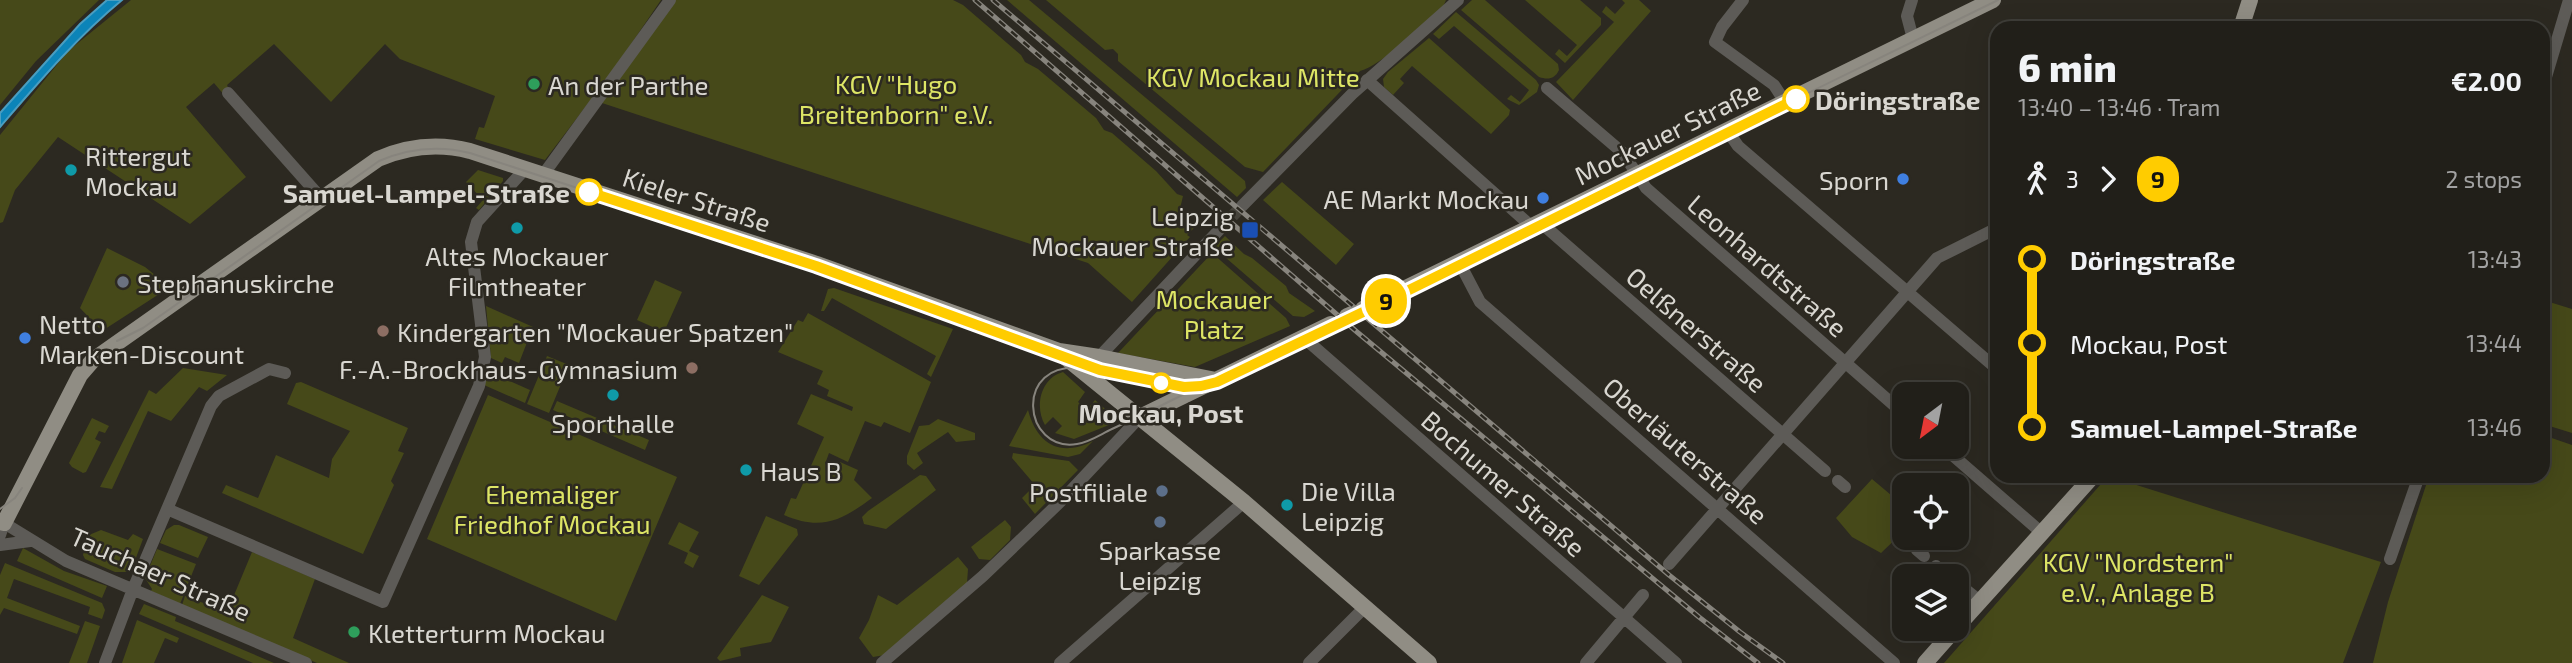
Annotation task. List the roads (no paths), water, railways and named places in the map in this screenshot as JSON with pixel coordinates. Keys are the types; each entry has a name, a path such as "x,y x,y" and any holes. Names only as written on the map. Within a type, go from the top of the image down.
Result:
{"main road":[{"name":"Mockauer Straße","path":"1355,313 1993,0"},
{"path":"2243,21 2250,0"},
{"name":"Kieler Straße","path":"1,527 80,375 93,360 378,159 398,151 436,146 454,147 817,264 1059,351 1211,380"},
{"path":"1140,417 1211,380 1331,324"},
{"name":"Kieler Straße","path":"1059,351 1244,502 1429,663"},
{"path":"1969,614 2087,483"},
{"path":"1925,663 1944,641"}],"street":[{"path":"543,175 670,0"},
{"path":"1241,206 1367,80 1458,0"},
{"path":"1743,0 1722,27 1715,42 1774,85 1785,102"},
{"path":"1912,0 1907,16 1913,39"},
{"path":"2550,63 2569,0"},
{"name":"Oelßnerstraße","path":"1367,80 1825,471"},
{"name":"Leonhardtstraße","path":"1547,88 1623,153 1646,188 1892,404"},
{"path":"228,93 321,198"},
{"path":"1727,130 1738,146 1990,363"},
{"path":"167,509 383,602 479,386 485,357 471,242 477,222 525,169"},
{"path":"1099,357 1220,229"},
{"path":"1669,564 1937,258 1990,232"},
{"name":"Oberläuterstraße","path":"1459,262 1480,302 1895,663"},
{"name":"Bochumer Straße","path":"1303,337 1676,663"},
{"path":"105,663 133,589 211,406 219,396 269,369 285,373"},
{"path":"882,663 983,576 1061,501 1140,417"},
{"path":"1957,459 2042,533"},
{"path":"2390,559 2417,483"},
{"path":"1060,663 1244,502"},
{"name":"Tauchaer Straße","path":"1,527 68,562 306,663"},
{"path":"0,545 31,541"},
{"path":"1969,593 1980,602"},
{"path":"1586,663 1643,595"},
{"path":"1308,663 1365,607"}],"water":[{"path":"107,0 122,0 73,45 0,127 0,113 80,24"}],"tunnel":[{"path":"1220,229 1242,206"}],"tram line":[{"path":"1365,310 1998,0"},
{"name":"9","path":"589,192 816,266 1100,370 1176,386 1198,387 1217,382 1407,291 1796,99"},
{"path":"117,341 143,328 379,161 401,153 435,149 470,153 816,266 1092,367 1180,387 1198,387 1213,383 1333,325"},
{"path":"1348,318 1356,315"},
{"path":"1083,368 1060,369 1045,378 1036,391 1033,406 1036,422 1045,435 1059,443 1086,442 1194,389"},
{"path":"0,509 15,498 22,488"}],"railway":[{"path":"975,0 1357,332 1758,663"},
{"path":"993,0 1669,575 1783,663"}],"place":[{"name":"An der Parthe","path":"534,84"},
{"name":"Döringstraße","path":"1796,99"},
{"name":"Rittergut Mockau","path":"71,170"},
{"name":"Sporn","path":"1903,179"},
{"name":"Samuel-Lampel-Straße","path":"589,192"},
{"name":"AE Markt Mockau","path":"1543,198"},
{"name":"Altes Mockauer Filmtheater","path":"517,228"},
{"name":"Leipzig Mockauer Straße","path":"1250,230"},
{"name":"Stephanuskirche","path":"123,282"},
{"name":"Kindergarten \"Mockauer Spatzen\"","path":"383,331"},
{"name":"Netto Marken-Discount","path":"25,338"},
{"name":"F.-A.-Brockhaus-Gymnasium","path":"692,368"},
{"name":"Mockau, Post","path":"1161,383"},
{"name":"Sporthalle","path":"613,395"},
{"name":"Haus B","path":"746,470"},
{"name":"Postfiliale","path":"1162,491"},
{"name":"Die Villa Leipzig","path":"1287,505"},
{"name":"Sparkasse Leipzig","path":"1160,522"},
{"name":"Kletterturm Mockau","path":"354,632"}],"park label":[{"name":"KGV Mockau Mitte","path":"1253,76"},
{"name":"KGV \"Hugo Breitenborn\" e.V.","path":"896,98"},
{"name":"Mockauer Platz","path":"1214,313"},
{"name":"Ehemaliger Friedhof Mockau","path":"552,508"},
{"name":"KGV \"Nordstern\" e.V., Anlage B","path":"2138,576"}]}
